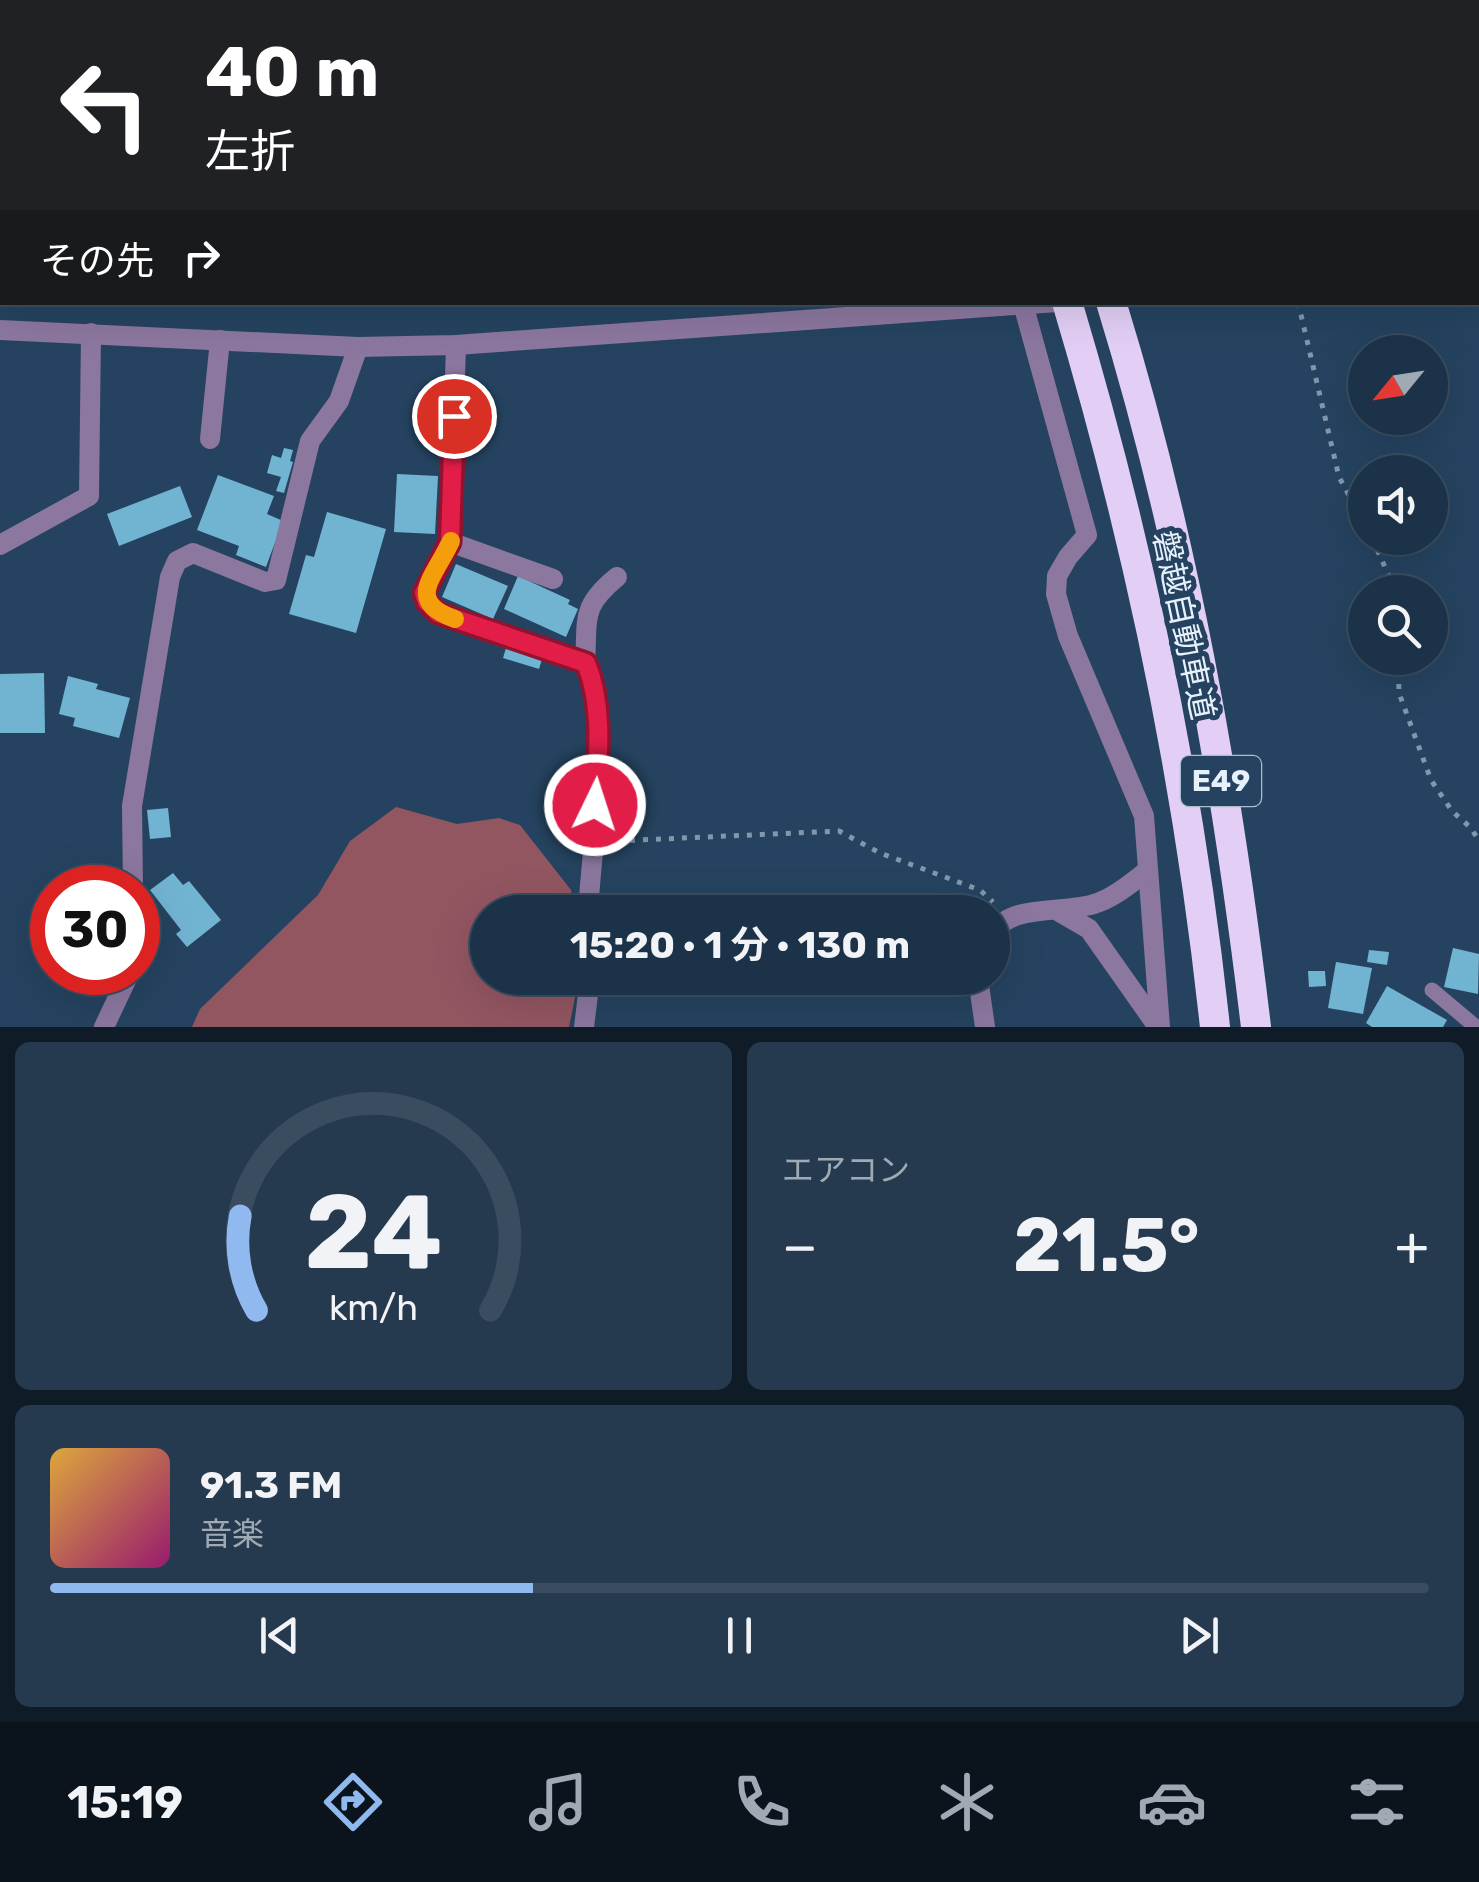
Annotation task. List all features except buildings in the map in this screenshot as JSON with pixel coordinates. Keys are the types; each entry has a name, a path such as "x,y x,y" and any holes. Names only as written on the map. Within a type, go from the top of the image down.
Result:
{"highway":[{"name":"磐越自動車道","path":"1068,305 1132,546 1170,723 1200,893 1214,1027"},
{"name":"磐越自動車道","path":"1112,305 1173,537 1217,754 1240,888 1256,1027"}],"street":[{"path":"0,330 358,347 456,345 1008,305"},
{"path":"1022,305 1087,535 1057,576 1056,594 1068,636 1144,816 1159,1027"},
{"path":"0,545 89,496 91,333"},
{"path":"210,439 220,340"},
{"path":"456,345 450,542 424,593 427,602 438,613 586,663"},
{"path":"133,865 132,806 170,577 177,561 193,553 266,582 276,580 310,441 339,400 358,347"},
{"path":"450,542 552,578"},
{"path":"589,895 599,749 594,683 586,663 589,605 616,576"},
{"path":"1010,920 1096,904 1147,871"},
{"path":"1058,911 1089,929 1159,1027"},
{"path":"104,1027 119,995"},
{"path":"584,1027 588,995"},
{"path":"980,995 985,1027"}],"lane":[{"path":"1432,990 1476,1027"}],"path":[{"path":"1299,305 1339,477 1348,494"},
{"path":"1398,675 1399,694 1431,780 1479,840"},
{"path":"592,842 814,830 839,832 880,853 987,895"}],"shaded area":[{"path":"396,807 457,824 499,818 520,825 572,895 470,895 470,995 576,995 569,1027 192,1027 200,1009 318,895 350,841"}],"slow traffic":[{"path":"451,541 424,593 438,613 455,619"}],"route":[{"path":"454,416 450,542 424,593 427,602 438,613 586,663 594,683 599,749 595,805"}]}
